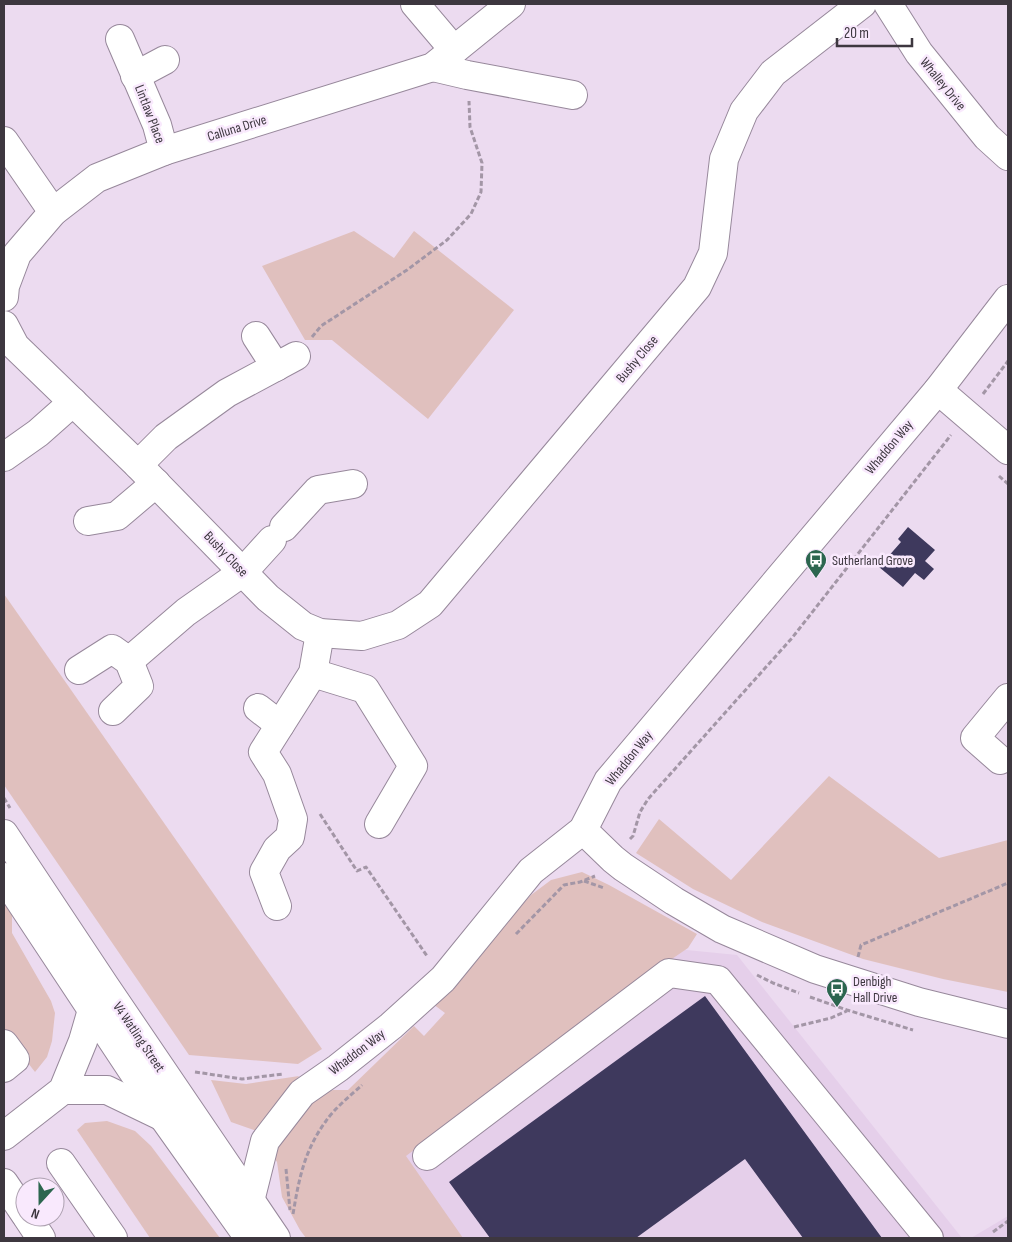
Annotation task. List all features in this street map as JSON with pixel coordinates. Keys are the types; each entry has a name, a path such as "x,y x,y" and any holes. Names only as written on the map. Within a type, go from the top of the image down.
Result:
{"street":[{"path":"415,4 454,50"},
{"name":"Calluna Drive","path":"4,290 17,254 52,212 97,178 164,151 432,67 511,4"},
{"name":"Bushy Close","path":"76,405 147,474 268,598 303,626 320,633 362,636 398,625 430,604 697,286 713,253 724,160 744,111 773,73 862,4"},
{"name":"Whalley Drive","path":"888,4 919,54 987,138 1008,156"},
{"name":"Lintlaw Place","path":"120,39 156,125 164,151"},
{"name":"Lintlaw Place","path":"136,76 166,60"},
{"path":"432,67 573,95"},
{"path":"4,141 52,212"},
{"name":"Whaddon Way","path":"250,1201 265,1141 296,1083 338,1068 391,1026 443,979 531,871 583,830 608,781 938,390 1008,299"},
{"path":"4,325 15,346 76,405 4,457"},
{"path":"88,521 117,516 147,474 166,437 227,393 286,361 256,336"},
{"path":"938,390 1008,450"},
{"path":"129,661 186,612 243,572 318,490 353,484"},
{"path":"277,906 264,872 277,849 290,837 293,819 277,774 263,752 313,673 320,633"},
{"path":"79,670 112,650 129,661 139,686 113,712"},
{"path":"313,673 365,689 413,766 379,824"},
{"path":"1000,760 975,738 1008,698"},
{"path":"258,708 280,725"},
{"path":"583,830 613,859 674,901 722,929 815,970 919,1002 1008,1024"},
{"name":"V4 Watling Street","path":"4,834 104,986 250,1201 284,1230"},
{"name":"V4 Watling Street","path":"4,877 163,1117 250,1238"},
{"path":"427,1156 669,973 718,980 929,1238"},
{"path":"63,1090 83,1041 92,1010"},
{"path":"4,1044 15,1059 4,1068"},
{"path":"8,1124 63,1090 108,1090 163,1117"},
{"path":"61,1163 113,1238"},
{"path":"4,1183 15,1200"},
{"path":"34,1227 41,1238"}],"path":[{"path":"286,361 321,326 407,270 447,240 471,214 481,192 482,163 470,127 467,75"},
{"path":"510,941 564,885 597,876 633,836 640,812 648,799 792,638 1008,361"},
{"path":"316,808 357,871 366,867 443,979"},
{"path":"851,981 861,945 1008,884"},
{"path":"794,1027 831,1018 847,1010"},
{"path":"190,1072 242,1079 296,1083"},
{"path":"284,1230 309,1148 327,1119 368,1080"},
{"path":"993,1232 1008,1221"}],"shaded area":[{"path":"354,231 394,258 414,231 514,310 428,419 332,340 305,340 262,266"},
{"path":"4,594 322,1049 298,1064 189,1055 4,785"},
{"path":"829,776 939,858 1008,840 1008,992 943,979 863,959 762,922 693,889 636,853 659,819 731,880"},
{"path":"582,872 697,934 688,948 610,1001 406,1156 463,1238 306,1238 282,1197 277,1162 272,1155 281,1135 306,1106 333,1090 348,1090 414,1026 424,1036 445,1013 433,1004 531,895 551,880"},
{"path":"4,895 12,906 12,933 51,1001 55,1013 52,1041 47,1057 35,1072 4,1032"},
{"path":"636,945 737,955 962,1238 435,1238 364,1142"},
{"path":"299,1076 257,1131 231,1122 211,1080 246,1084"},
{"path":"107,1121 135,1131 151,1146 220,1238 150,1238 77,1130 85,1123"},
{"path":"1008,1216 1008,1238 971,1238"}],"building":[{"path":"908,527 935,550 925,561 934,569 924,580 915,573 903,587 879,567 901,542 898,539"},
{"path":"705,996 882,1238 803,1238 745,1159 636,1238 490,1238 449,1182"}],"place":[{"name":"Sutherland Grove","path":"816,579"},
{"name":"Denbigh Hall Drive","path":"837,1008"}]}
